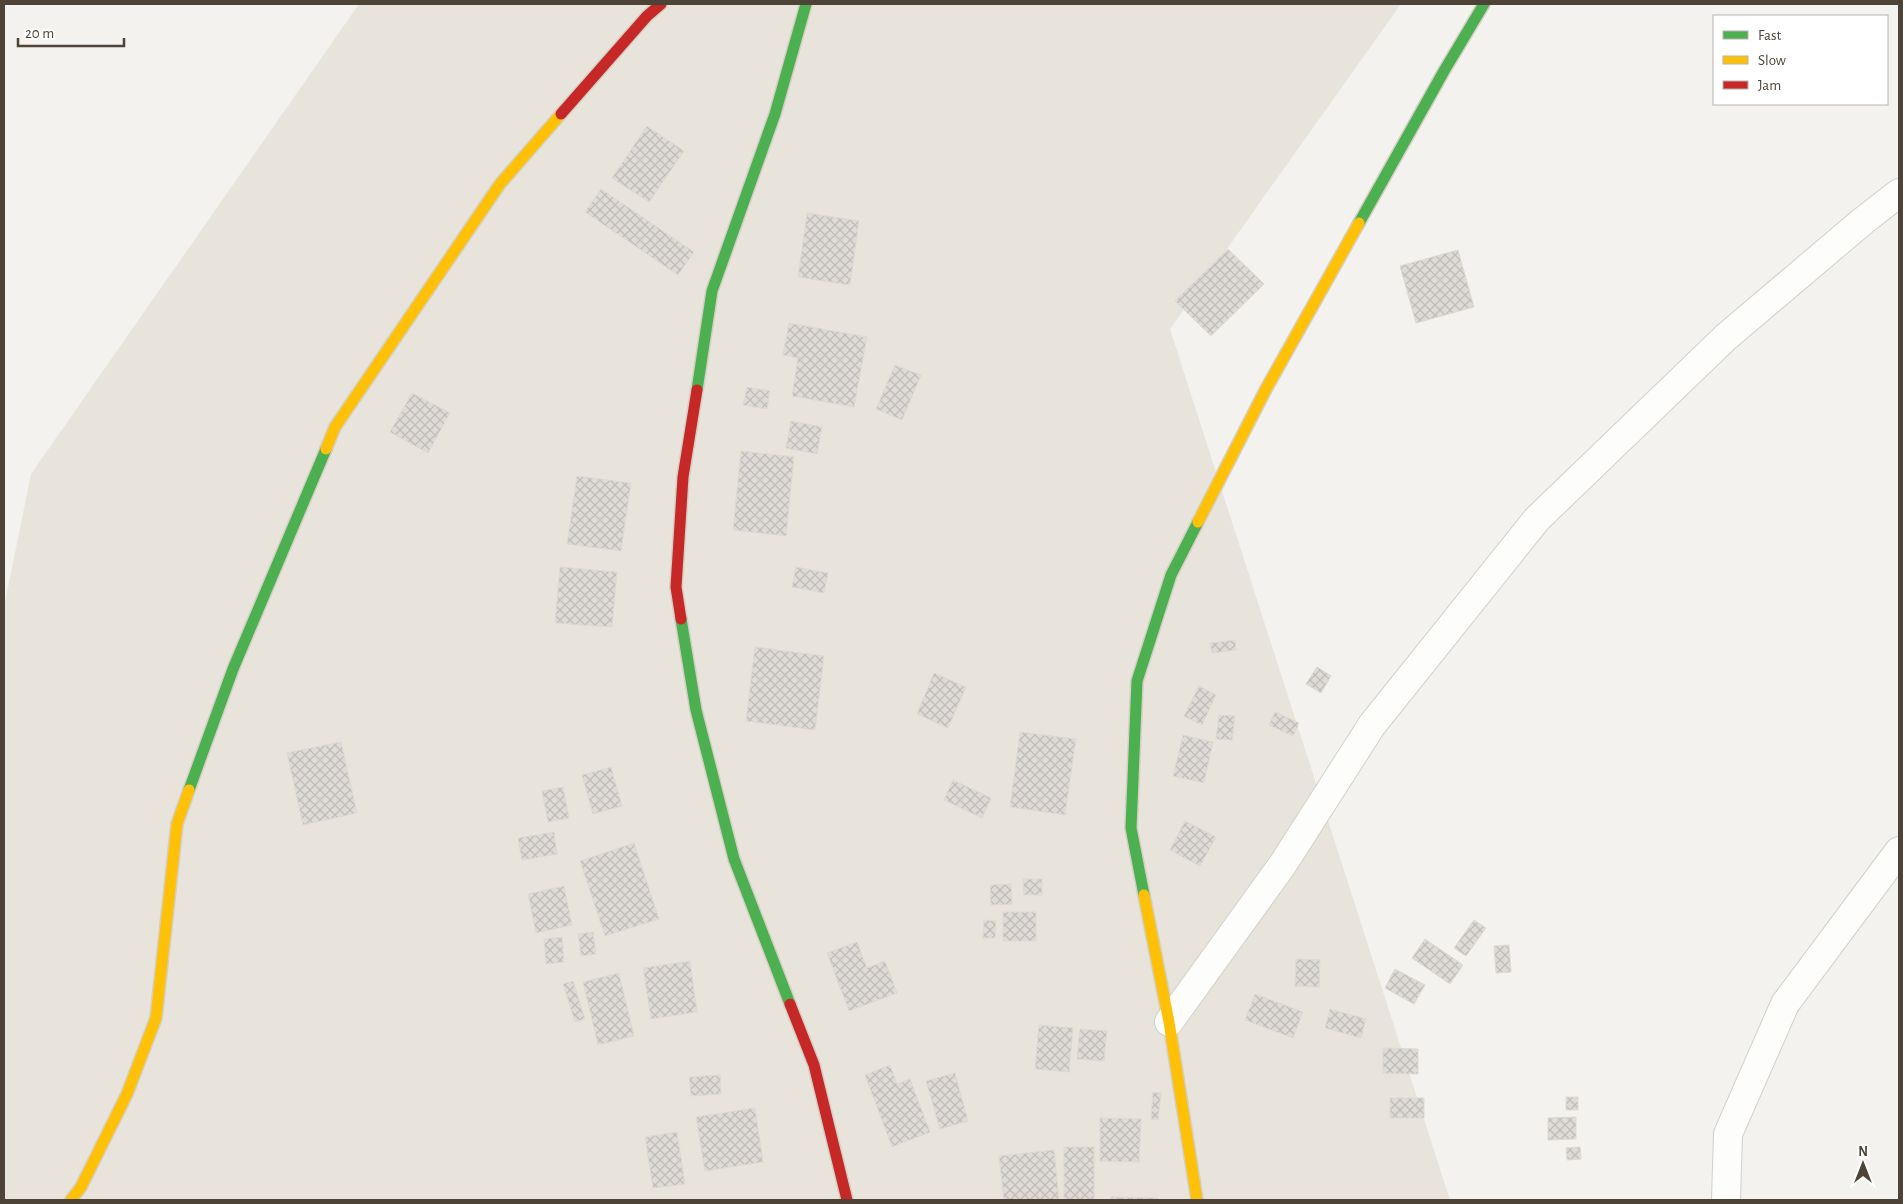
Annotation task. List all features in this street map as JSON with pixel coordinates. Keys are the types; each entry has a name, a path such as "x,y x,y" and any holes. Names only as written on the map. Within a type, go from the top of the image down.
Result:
{"street":[{"path":"71,1200 81,1187 128,1094 156,1018 177,824 234,669 335,427 500,184 647,16 660,4"},
{"path":"806,4 775,114 712,291 683,477 676,587 696,710 734,859 814,1065 847,1200"},
{"path":"1197,1200 1169,1022 1131,828 1137,681 1171,575 1266,389 1444,71 1484,4"},
{"path":"1169,1022 1283,864 1372,725 1537,518 1726,337 1863,221 1899,193"},
{"path":"1726,1200 1728,1134 1785,1004 1899,851"}],"shaded area":[{"path":"359,4 1401,4 1170,329 1450,1200 4,1200 4,607 31,474"}],"building":[{"path":"647,126 684,151 649,202 612,178"},
{"path":"601,189 694,252 678,275 585,212"},
{"path":"807,213 859,221 850,285 798,277"},
{"path":"1228,249 1264,284 1211,336 1175,301"},
{"path":"1458,250 1474,307 1416,323 1400,266"},
{"path":"789,323 867,337 854,407 792,396 798,358 783,355"},
{"path":"895,365 921,375 902,420 876,409"},
{"path":"747,387 770,391 767,409 743,405"},
{"path":"412,393 450,413 428,453 390,432"},
{"path":"791,421 822,427 817,454 786,448"},
{"path":"741,451 794,457 786,536 733,530"},
{"path":"577,476 631,483 621,551 567,544"},
{"path":"560,567 617,572 612,627 555,623"},
{"path":"796,567 828,573 824,593 792,587"},
{"path":"1235,640 1236,650 1212,653 1210,643"},
{"path":"755,647 824,656 815,730 746,721"},
{"path":"1317,667 1331,676 1321,693 1306,684"},
{"path":"934,673 966,687 948,728 917,714"},
{"path":"1199,686 1216,695 1202,725 1184,716"},
{"path":"1275,712 1299,723 1293,736 1269,725"},
{"path":"1219,715 1235,716 1232,740 1216,739"},
{"path":"1020,732 1076,739 1065,815 1010,807"},
{"path":"1183,735 1213,742 1204,783 1173,776"},
{"path":"341,742 357,813 303,825 287,753"},
{"path":"611,767 622,806 593,814 582,775"},
{"path":"953,780 991,798 982,818 944,800"},
{"path":"563,787 569,818 548,822 542,791"},
{"path":"1185,821 1216,837 1200,866 1170,850"},
{"path":"554,832 557,854 522,860 518,838"},
{"path":"634,843 659,919 605,936 580,861"},
{"path":"1023,879 1042,879 1042,895 1024,895"},
{"path":"1011,884 1012,904 991,905 990,885"},
{"path":"564,886 572,925 536,933 528,894"},
{"path":"1003,912 1036,912 1036,941 1003,941"},
{"path":"984,920 996,921 995,938 983,938"},
{"path":"1474,920 1486,928 1466,956 1454,948"},
{"path":"593,932 596,954 581,956 578,934"},
{"path":"562,937 564,962 546,964 544,939"},
{"path":"1425,939 1463,965 1450,984 1412,958"},
{"path":"857,942 867,968 885,961 897,993 849,1011 827,953"},
{"path":"1509,945 1511,972 1496,973 1494,946"},
{"path":"1296,959 1320,960 1319,987 1295,986"},
{"path":"690,961 697,1012 651,1019 643,968"},
{"path":"1395,969 1425,985 1414,1004 1385,988"},
{"path":"619,973 634,1036 598,1045 583,982"},
{"path":"573,981 585,1019 575,1022 563,984"},
{"path":"1255,994 1303,1012 1293,1038 1245,1020"},
{"path":"1330,1009 1366,1019 1361,1038 1325,1028"},
{"path":"1039,1025 1073,1028 1069,1072 1035,1069"},
{"path":"1080,1029 1107,1031 1104,1061 1077,1059"},
{"path":"1383,1048 1418,1049 1418,1074 1383,1073"},
{"path":"890,1065 897,1084 910,1079 930,1132 892,1147 865,1075"},
{"path":"955,1073 968,1121 940,1129 926,1081"},
{"path":"720,1075 721,1094 691,1096 689,1077"},
{"path":"1153,1092 1161,1093 1158,1120 1151,1119"},
{"path":"1566,1097 1578,1097 1578,1110 1566,1110"},
{"path":"1390,1098 1424,1098 1424,1118 1390,1118"},
{"path":"755,1108 763,1162 705,1171 696,1117"},
{"path":"1576,1117 1576,1139 1548,1140 1548,1118"},
{"path":"1100,1118 1141,1119 1139,1162 1100,1161"},
{"path":"677,1132 685,1184 653,1188 645,1137"},
{"path":"1064,1147 1094,1147 1094,1200 1064,1200"},
{"path":"1580,1147 1581,1159 1567,1160 1566,1148"},
{"path":"1054,1150 1059,1200 1004,1200 999,1156"},
{"path":"1111,1197 1158,1198 1158,1200 1111,1200"}],"traffic: fast":[{"path":"697,390 712,291 775,114 806,4"},
{"path":"1359,223 1444,71 1484,4"},
{"path":"189,790 233,669 326,449"},
{"path":"1144,895 1131,828 1137,681 1171,575 1198,522"},
{"path":"681,619 696,710 734,859 790,1004"}],"traffic: slow":[{"path":"326,449 335,427 500,184 561,114"},
{"path":"1198,522 1266,389 1359,223"},
{"path":"71,1200 81,1187 127,1094 156,1018 177,824 189,790"},
{"path":"1144,895 1169,1022 1197,1200"}],"traffic: jam":[{"path":"561,114 647,16 661,4"},
{"path":"681,619 676,587 683,477 697,390"},
{"path":"790,1004 814,1065 847,1200"}]}
